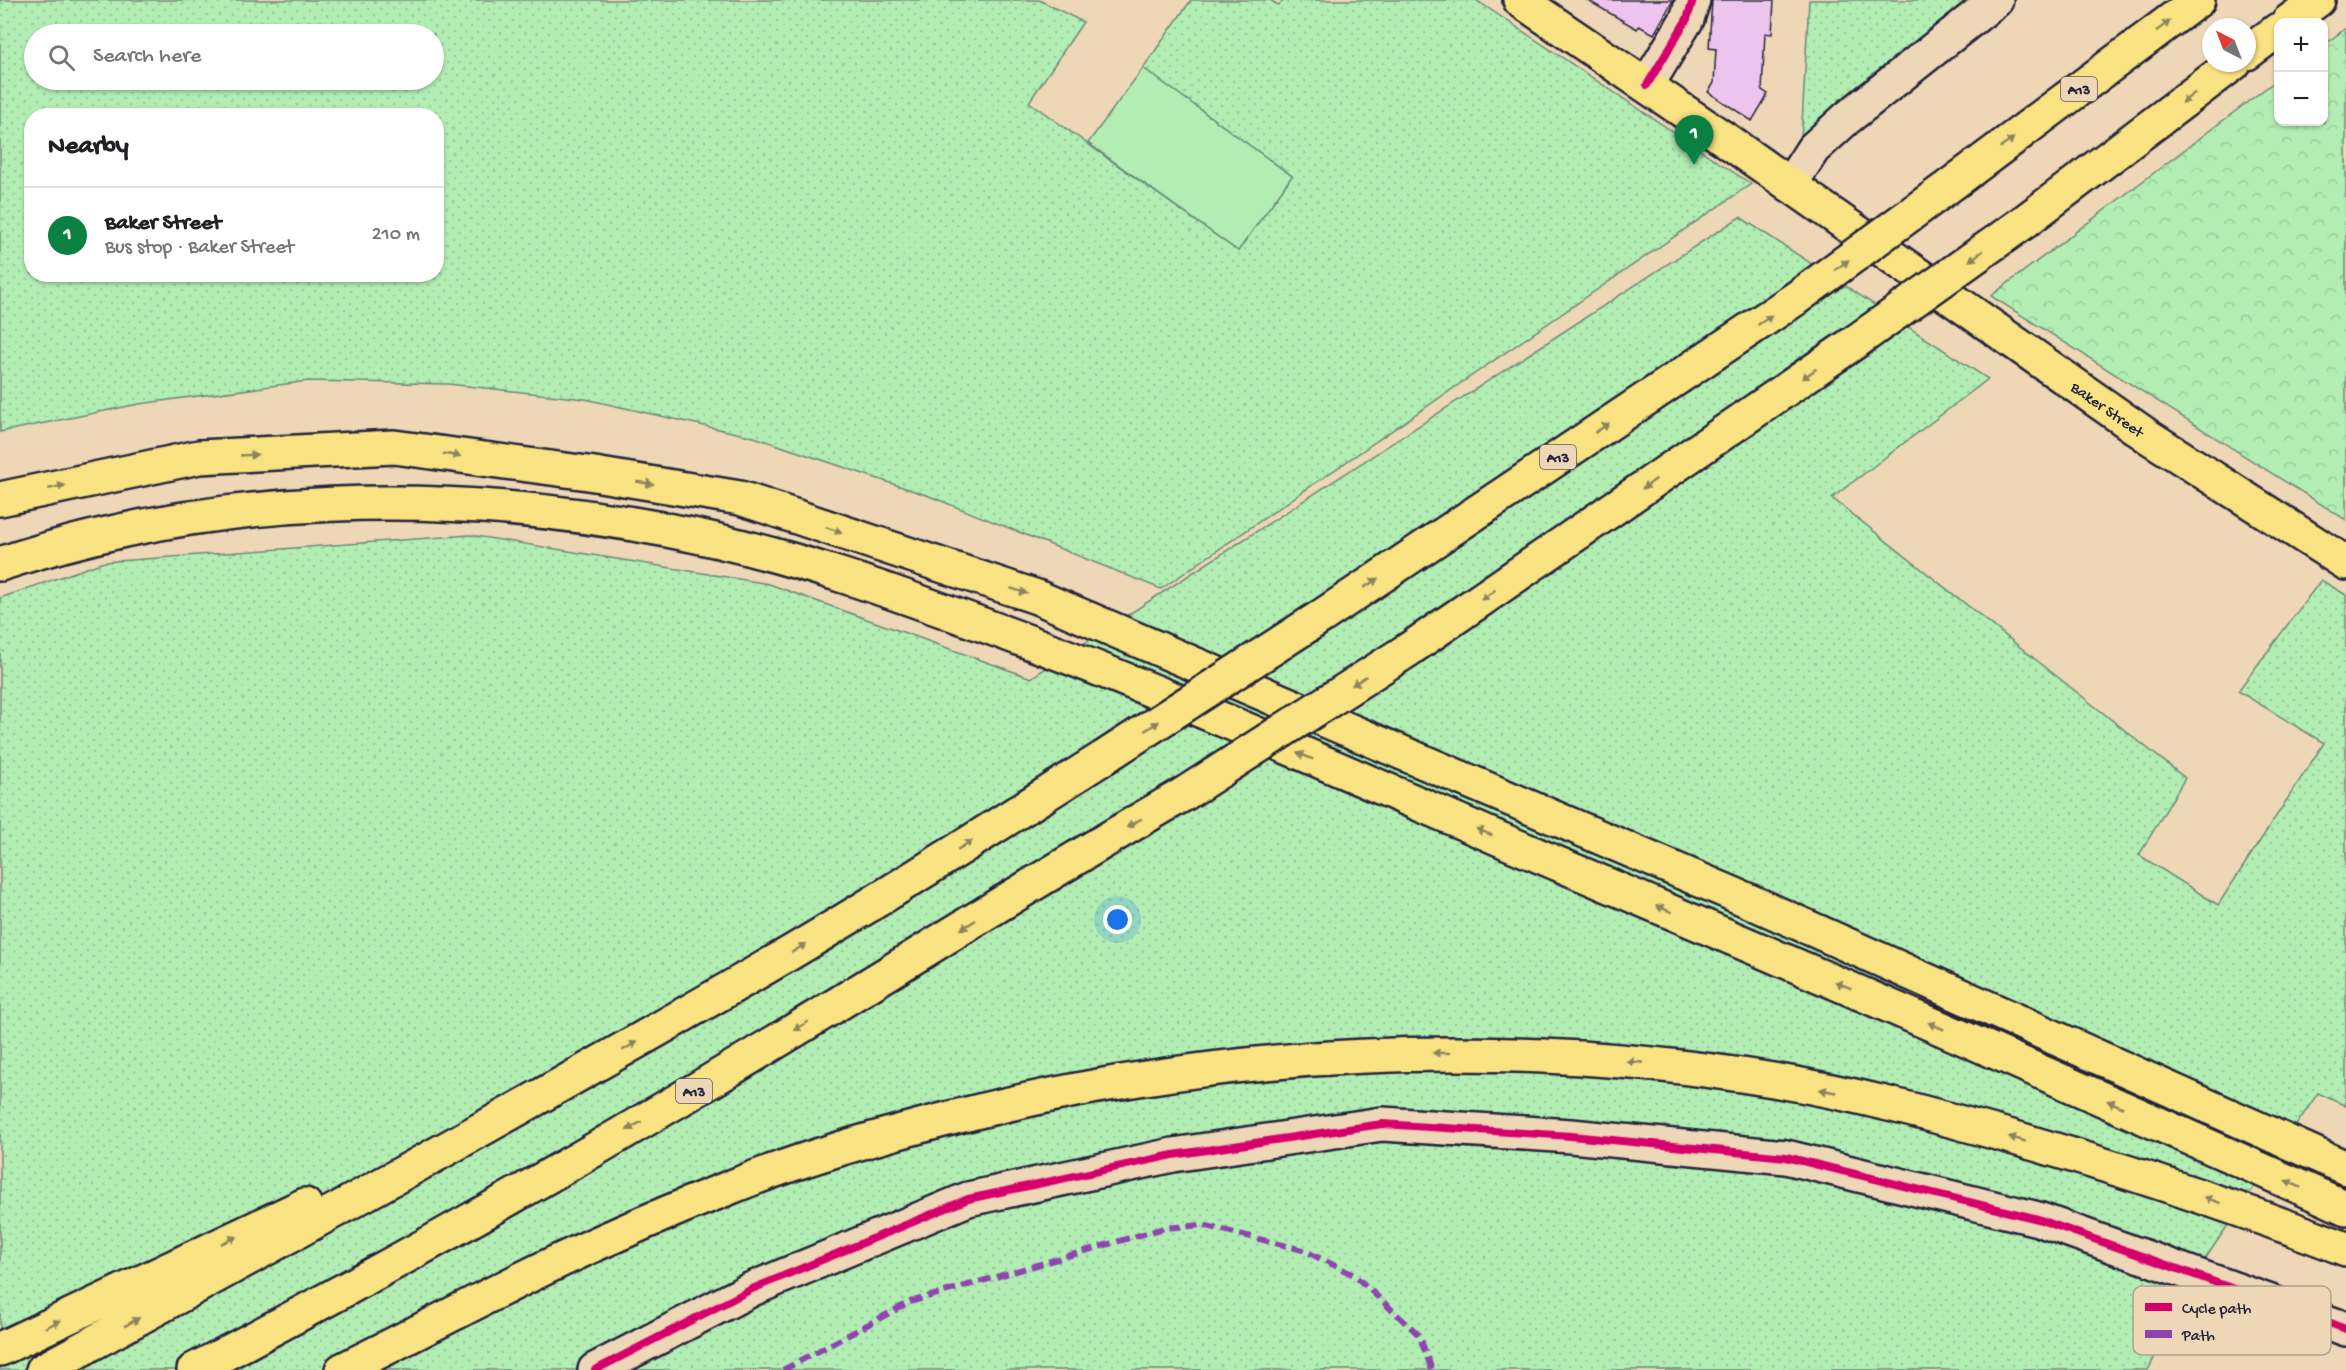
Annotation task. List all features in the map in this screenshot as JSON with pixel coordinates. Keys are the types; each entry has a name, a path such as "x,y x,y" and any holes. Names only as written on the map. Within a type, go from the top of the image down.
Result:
{"main road":[{"name":"Baker Street","path":"1520,0 1647,85 2149,437 2346,563"},
{"name":"A13","path":"44,1370 370,1193 787,955 1103,758 1322,616 1795,299 2198,0"},
{"path":"2293,18 2318,0"},
{"path":"2256,47 2274,33"},
{"name":"A13","path":"194,1370 402,1257 676,1102 962,929 1100,842 1184,794 1408,650 1858,340 2024,222 2222,72"},
{"path":"0,499 199,457 394,447 588,473 740,498 1037,597 1747,900 2346,1168"},
{"path":"0,564 84,538 203,515 330,503 393,501 492,506 590,517 672,530 752,550 840,575 927,604 1091,666 1886,1004 2346,1208"},
{"path":"342,1370 558,1262 732,1186 820,1155 913,1128 1066,1091 1242,1064 1338,1055 1512,1053 1689,1068 1776,1080 1866,1098 2073,1155 2173,1186 2346,1249"},
{"path":"0,1349 579,1075"}],"street":[{"path":"1647,85 1687,19 1693,0"},
{"path":"1790,185 1813,149 1830,133 1996,0"},
{"path":"595,1370 752,1289 968,1199 1173,1155 1382,1124 1571,1136 1786,1157 2037,1219 2225,1286"},
{"path":"2331,1324 2346,1329"}],"green space":[{"path":"0,0 1039,0 1083,22 1029,102 1238,251 1292,176 1143,68 1191,0 1270,0 1278,5 1285,0 1476,0 1751,184 1161,589 929,496 754,437 585,399 448,384 308,381 139,404 0,432"},
{"path":"1809,0 1986,0 1801,141"},
{"path":"2346,28 2346,520 1991,296 2274,82 2274,126 2328,126 2328,42"},
{"path":"1143,68 1292,176 1238,251 1088,143"},
{"path":"1740,217 1988,379 1832,498 2185,778 2139,855 2218,905 2324,743 2238,691 2321,580 2346,595 2346,1106 2318,1093 2209,1253 2192,1286 2133,1286 2133,1355 2156,1355 2148,1370 0,1370 0,598 104,562 470,535 769,584 1031,678"}],"building":[{"path":"1587,0 1673,0 1654,34 1639,26 1637,29"},
{"path":"1712,0 1774,0 1772,34 1765,33 1762,90 1768,94 1752,121 1708,92 1714,83 1716,49 1709,48"}],"marked path":[{"path":"783,1370 910,1302 1164,1228 1203,1225 1303,1250 1354,1275 1419,1335 1432,1370"}],"cycle path":[{"path":"1647,85 1687,19 1693,0"},
{"path":"595,1370 752,1289 968,1199 1173,1155 1382,1124 1571,1136 1786,1157 2038,1219 2226,1286"},
{"path":"2331,1324 2346,1329"}],"place":[{"name":"Baker Street","path":"1694,165"}]}
